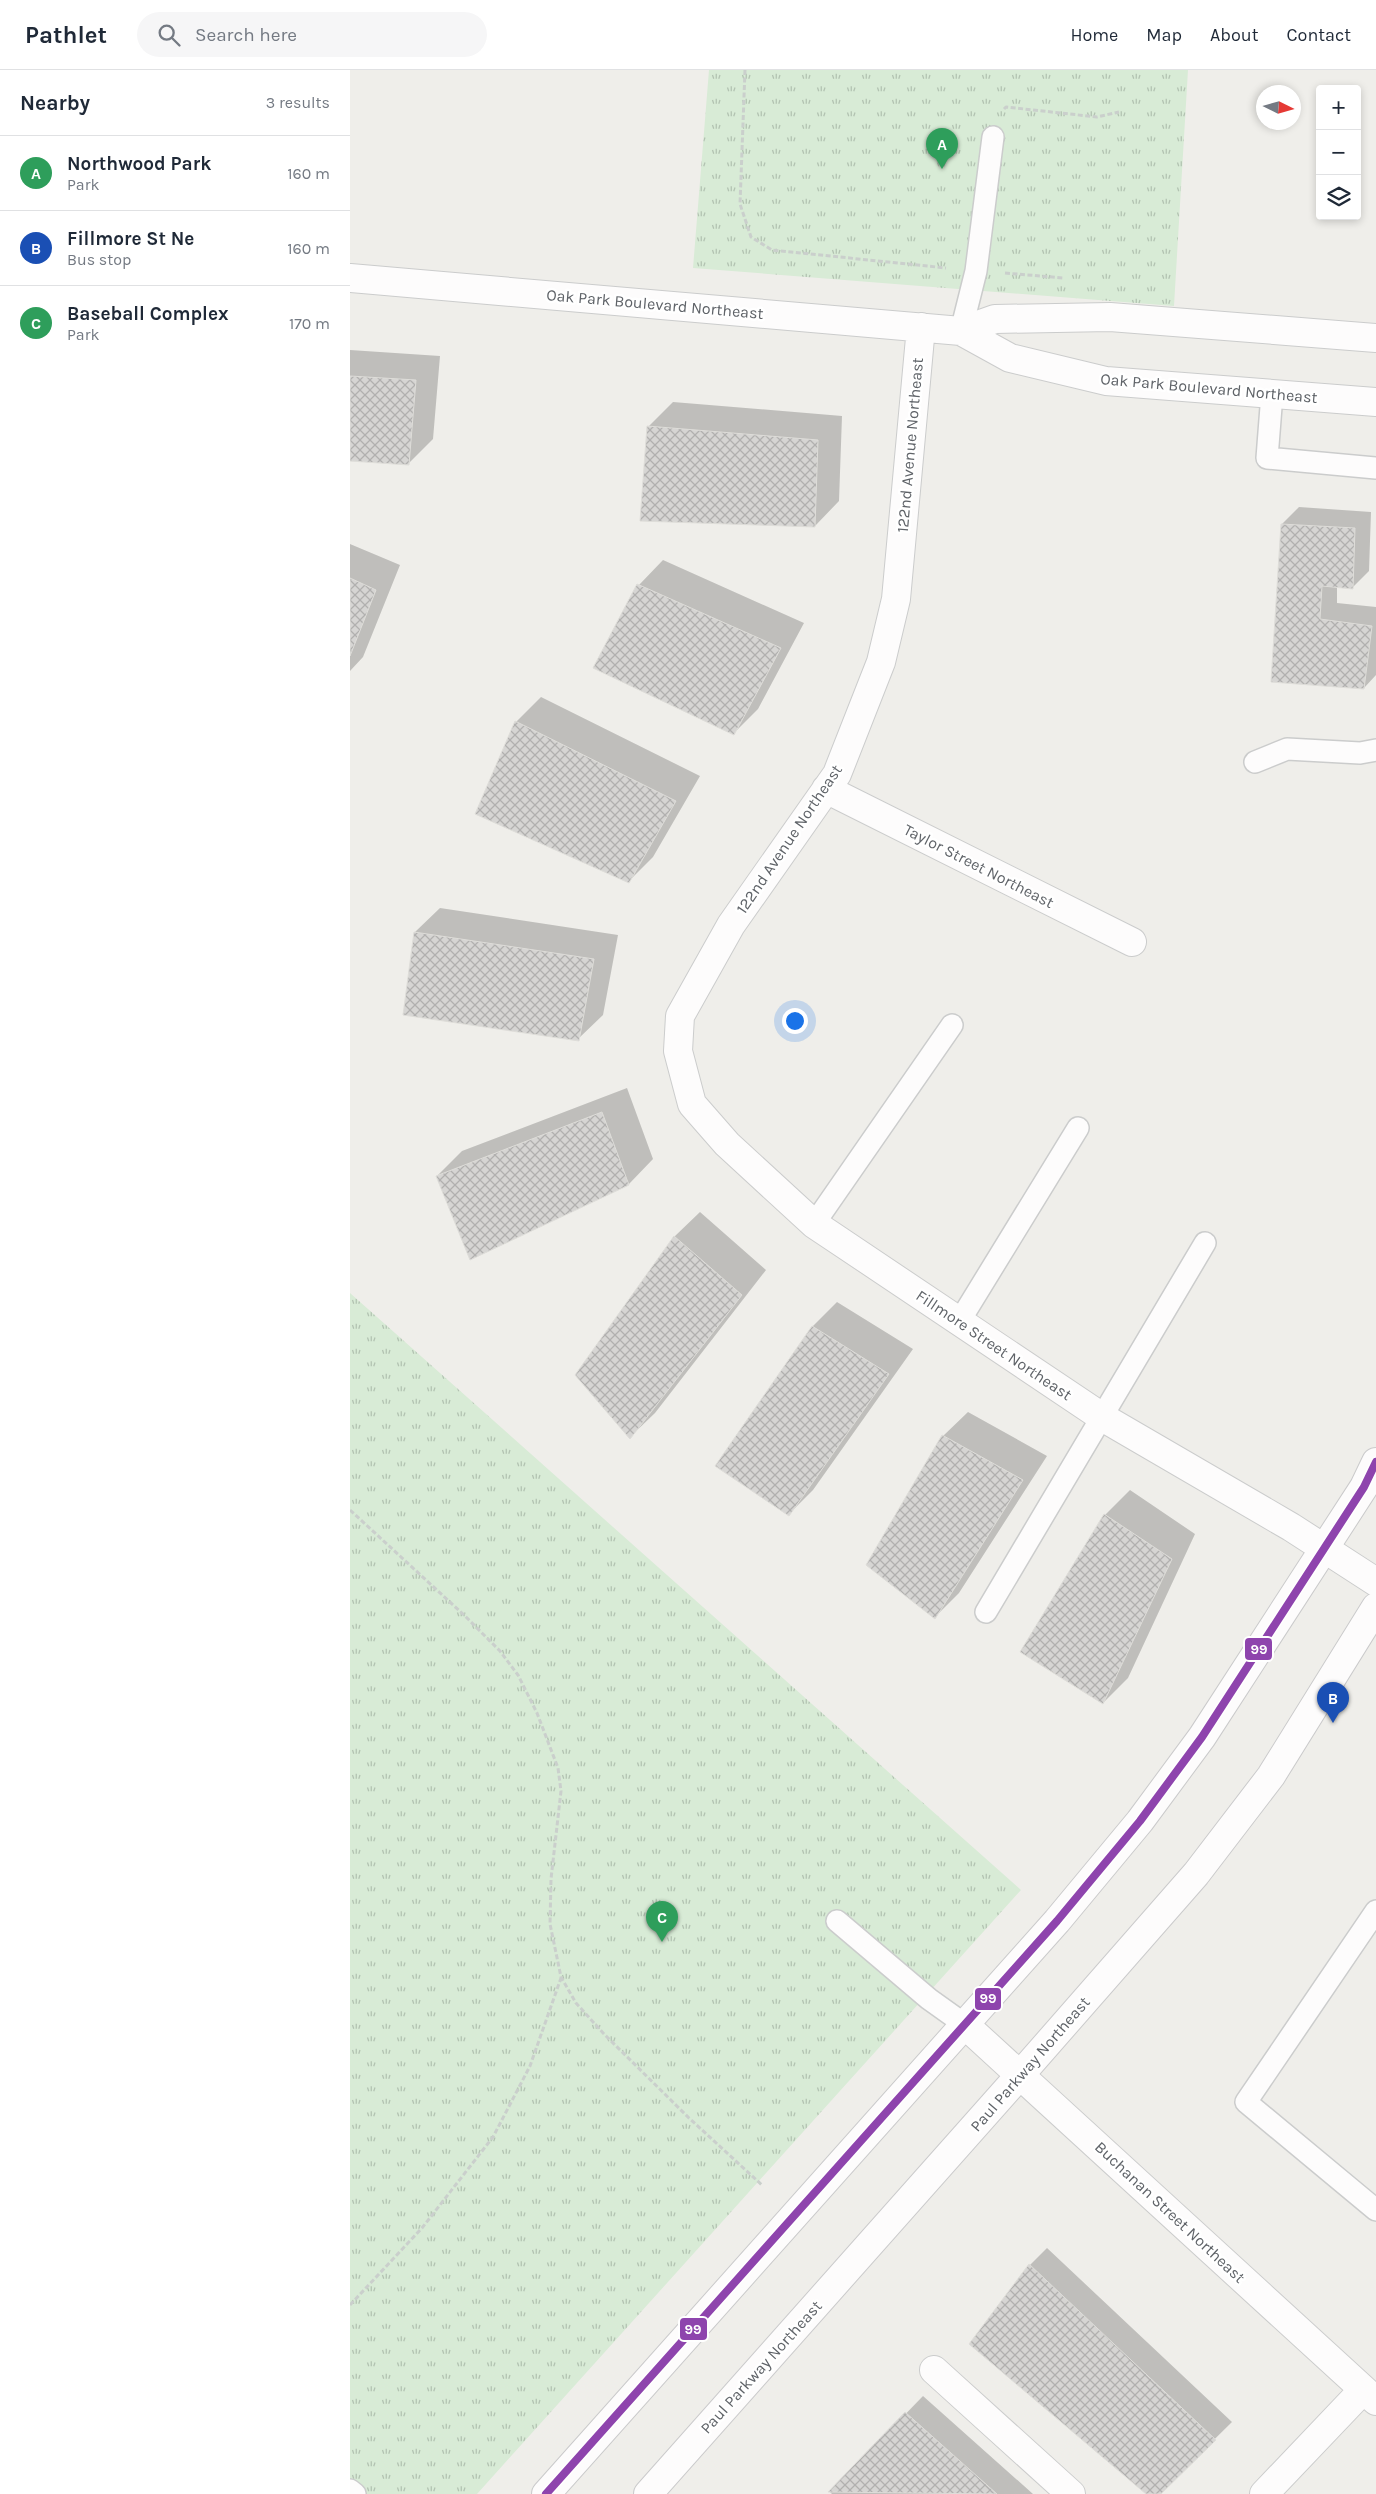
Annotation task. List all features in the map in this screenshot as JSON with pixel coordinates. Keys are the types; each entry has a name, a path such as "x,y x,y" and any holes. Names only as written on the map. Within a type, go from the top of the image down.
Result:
{"street":[{"name":"Oak Park Boulevard Northeast","path":"350,278 961,331 1010,358 1106,381 1376,402"},
{"name":"Oak Park Boulevard Northeast","path":"961,331 995,319 1110,317 1376,338"},
{"name":"122nd Avenue Northeast","path":"692,1104 678,1051 680,1016 732,925 837,774 881,662 896,598 921,327"},
{"name":"Taylor Street Northeast","path":"826,789 1132,942"},
{"name":"Fillmore Street Northeast","path":"692,1104 728,1144 814,1224 1102,1417 1326,1548 1376,1582"},
{"path":"546,2494 1057,1921 1140,1821 1202,1737 1326,1548 1364,1487 1376,1462"},
{"name":"Paul Parkway Northeast","path":"648,2494 1020,2076 1196,1874 1271,1776 1376,1607"},
{"name":"Buchanan Street Northeast","path":"964,2024 1370,2395"},
{"path":"934,2370 1071,2494"},
{"path":"1264,2494 1370,2395"}],"lane":[{"path":"961,331 976,270 993,137"},
{"path":"1272,394 1267,458 1376,468"},
{"path":"1255,762 1287,749 1360,752 1376,750"},
{"path":"814,1224 952,1025"},
{"path":"960,1322 1078,1128"},
{"path":"986,1612 1205,1243"},
{"path":"1376,1911 1246,2102 1376,2210"},
{"path":"837,1921 930,1999 964,2024"},
{"path":"350,2490 356,2494"}],"path":[{"path":"744,70 740,204 751,238 772,250 791,253 1063,278"},
{"path":"993,137 997,117 1006,107 1097,117 1119,112"},
{"path":"350,1510 464,1615 500,1652 518,1675 538,1713 558,1768 561,1791 551,1879 550,1924 561,1978 576,2002 604,2034 689,2118 763,2186"},
{"path":"350,2306 422,2228 493,2137 530,2066 561,1978"}],"green space":[{"path":"709,70 1188,70 1174,306 693,268"},
{"path":"350,1293 1021,1890 477,2494 350,2494"}],"building":[{"path":"350,376 416,380 409,465 350,461"},
{"path":"647,426 818,440 815,527 640,521"},
{"path":"1281,524 1355,528 1353,589 1322,586 1320,619 1372,626 1364,689 1271,682"},
{"path":"350,578 376,590 350,656"},
{"path":"637,584 781,648 734,735 593,668"},
{"path":"515,721 676,801 629,883 475,814"},
{"path":"414,932 594,959 579,1041 403,1015"},
{"path":"602,1112 629,1185 470,1260 436,1176"},
{"path":"674,1236 742,1295 630,1439 575,1375"},
{"path":"812,1326 889,1374 789,1516 715,1466"},
{"path":"942,1435 1023,1480 935,1619 866,1565"},
{"path":"1104,1514 1172,1559 1103,1704 1020,1652"},
{"path":"1029,2264 1216,2440 1161,2494 1146,2494 969,2344"},
{"path":"905,2412 997,2494 828,2492"}],"transit line":[{"name":"99","path":"546,2494 1057,1921 1140,1821 1202,1737 1364,1487 1376,1462"}],"place":[{"name":"Northwood Park","path":"942,169"},
{"name":"Fillmore St Ne","path":"1333,1723"},
{"name":"Baseball Complex","path":"662,1942"}]}
